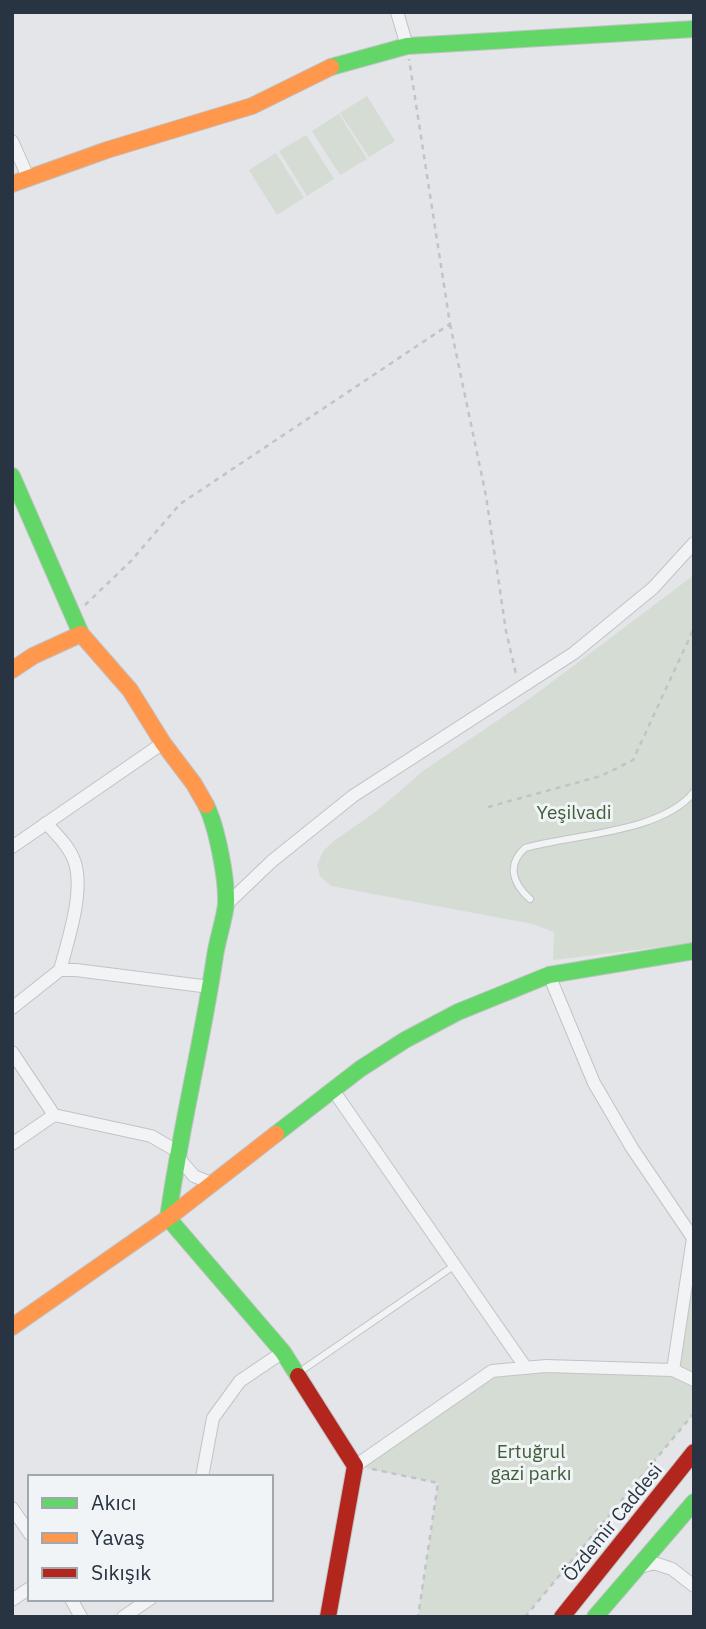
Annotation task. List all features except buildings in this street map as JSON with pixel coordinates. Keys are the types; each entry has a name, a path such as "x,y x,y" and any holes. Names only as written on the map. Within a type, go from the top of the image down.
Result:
{"street":[{"path":"397,12 407,46"},
{"path":"12,184 174,128 252,106 330,68 407,46 694,29"},
{"path":"12,141 28,177"},
{"path":"12,476 81,634 130,690 163,743 194,785 208,808 218,839 226,905 218,933 210,987 177,1151 168,1218 283,1352 355,1466 328,1617"},
{"path":"226,905 272,861 353,796 574,653 653,588 694,543"},
{"path":"12,670 33,656 81,634"},
{"path":"12,847 163,743"},
{"path":"46,823 75,861 77,879 75,904 60,970"},
{"path":"15,1319 168,1218 333,1090 405,1040 458,1012 549,975 694,951"},
{"path":"12,1008 60,970 210,987"},
{"path":"549,975 594,1083 632,1148 693,1238 673,1370"},
{"path":"12,1052 54,1115 151,1136 177,1151 187,1170 211,1183"},
{"path":"333,1090 526,1368"},
{"path":"12,1143 54,1115"},
{"path":"202,1475 213,1418 240,1381 283,1352"},
{"path":"355,1466 492,1371 546,1366 673,1370 694,1380"},
{"name":"Özdemir Caddesi","path":"562,1617 694,1452"},
{"path":"595,1617 694,1502"},
{"path":"14,1513 28,1531"},
{"path":"636,1568 654,1563 672,1569 694,1586"},
{"path":"12,1600 28,1589"},
{"path":"72,1601 81,1617"},
{"path":"123,1617 147,1601"}],"lane":[{"path":"530,899 519,890 512,872 514,861 525,848 654,820 681,805 694,792"},
{"path":"297,1374 455,1265"}],"path":[{"path":"407,46 450,324 486,496 506,631 519,687"},
{"path":"72,617 131,561 180,504 450,324"},
{"path":"488,807 601,776 632,760 694,628"},
{"path":"526,1617 694,1413"},
{"path":"355,1466 438,1483 418,1617"}],"green space":[{"path":"367,96 395,141 369,157 340,113"},
{"path":"339,114 367,159 340,175 312,131"},
{"path":"306,135 334,179 307,196 279,151"},
{"path":"276,153 304,198 277,215 249,170"},
{"name":"Yeşilvadi","path":"694,575 694,943 553,960 554,932 533,924 331,886 320,876 317,865 324,850 334,841 378,810 423,771 532,697"},
{"name":"Ertuğrul gazi parkı","path":"694,1239 694,1413 525,1617 418,1617 438,1483 356,1466 492,1371 673,1369"}],"traffic: fast":[{"path":"331,67 407,46 694,29"},
{"path":"12,476 81,634"},
{"path":"206,805 220,853 226,904 168,1218 283,1352 298,1376"},
{"path":"276,1134 360,1069 405,1040 458,1012 549,975 694,951"},
{"path":"595,1617 694,1502"}],"traffic: slow":[{"path":"12,184 107,150 252,106 331,67"},
{"path":"12,670 33,656 81,634 130,690 206,805"},
{"path":"12,1327 168,1218 276,1134"}],"traffic: jam":[{"path":"298,1376 355,1466 328,1617"},
{"path":"562,1617 694,1452"}]}
